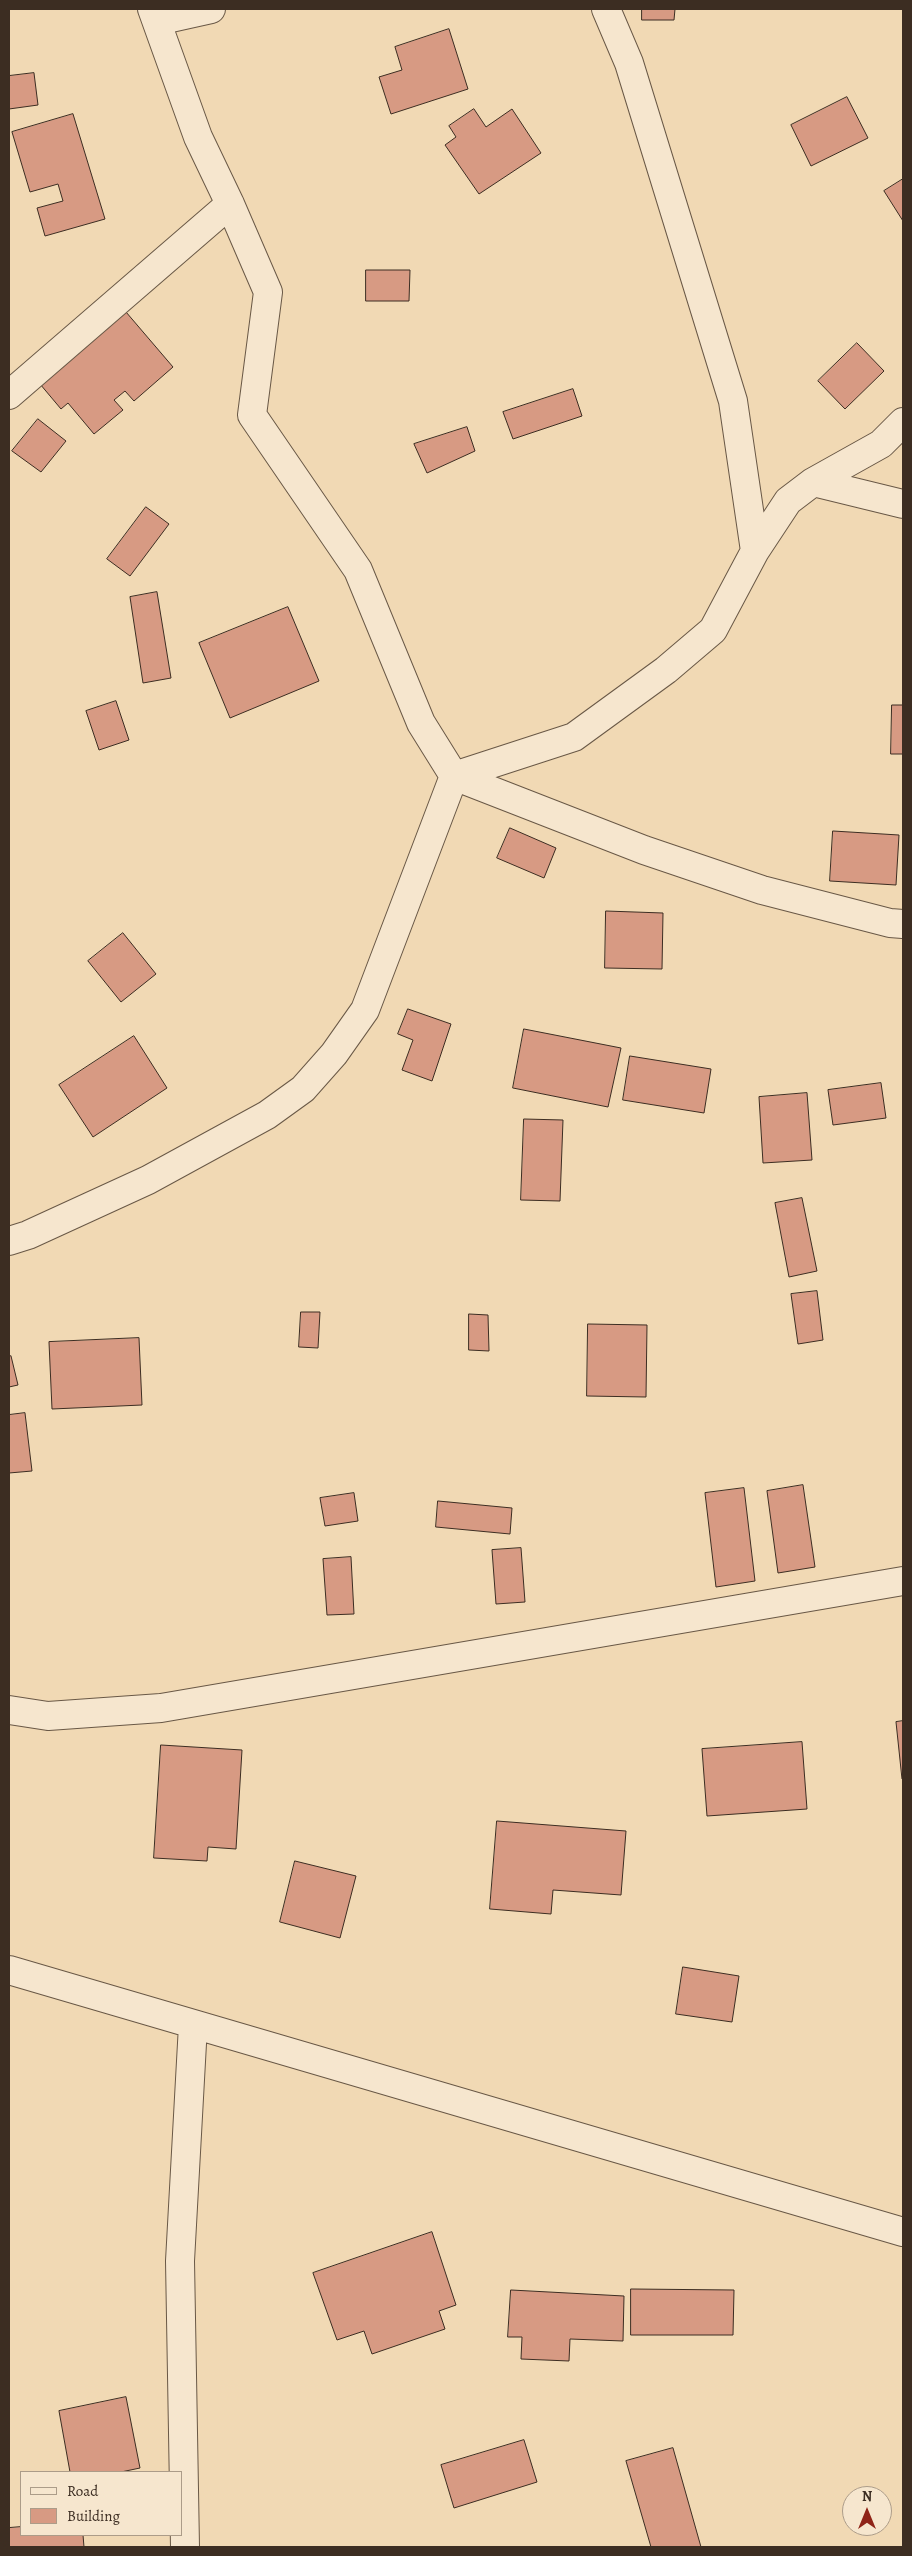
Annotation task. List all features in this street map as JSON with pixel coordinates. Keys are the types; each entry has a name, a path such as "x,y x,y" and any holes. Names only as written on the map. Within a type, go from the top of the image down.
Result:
{"street":[{"path":"211,9 154,15 198,137 230,204 268,292 252,415 358,570 421,723 454,776 644,850 762,890 890,923 903,924"},
{"path":"606,9 629,63 732,401 755,551"},
{"path":"9,395 230,204"},
{"path":"454,776 574,737 666,670 713,630 755,551 788,501 813,482 882,444 903,422"},
{"path":"813,482 903,504"},
{"path":"9,1241 28,1235 148,1180 267,1115 303,1089 334,1054 365,1010 454,776"},
{"path":"9,1710 48,1716 161,1708 903,1581"},
{"path":"9,1970 193,2026 903,2232"},
{"path":"185,2547 180,2261 193,2026"}],"building":[{"path":"642,9 675,9 674,20 642,20"},
{"path":"449,29 468,89 391,114 379,77 402,70 395,47"},
{"path":"34,73 38,105 9,109 9,76"},
{"path":"847,97 868,138 811,166 791,125"},
{"path":"474,109 486,127 512,109 541,153 479,194 445,145 456,137 449,126"},
{"path":"73,114 105,219 45,236 37,208 63,201 58,184 30,192 12,132"},
{"path":"903,179 903,221 884,191"},
{"path":"366,270 410,270 409,301 366,301"},
{"path":"126,312 173,367 134,401 125,391 114,400 123,410 94,434 68,403 61,409 40,384"},
{"path":"857,343 884,371 845,409 818,381"},
{"path":"573,389 582,416 513,439 503,412"},
{"path":"38,419 66,441 41,472 12,451"},
{"path":"467,427 475,451 427,473 414,444"},
{"path":"146,507 169,524 130,576 107,559"},
{"path":"157,592 171,678 143,683 130,597"},
{"path":"288,607 319,681 230,718 199,643"},
{"path":"116,701 129,740 99,750 86,711"},
{"path":"892,705 903,705 903,754 891,754"},
{"path":"510,828 556,848 544,878 497,858"},
{"path":"833,831 899,835 896,885 830,881"},
{"path":"606,911 663,913 662,969 605,968"},
{"path":"123,933 156,974 121,1002 88,961"},
{"path":"408,1009 451,1024 432,1081 402,1070 413,1040 398,1034"},
{"path":"524,1029 621,1048 608,1107 513,1088"},
{"path":"134,1036 167,1088 93,1137 59,1085"},
{"path":"630,1056 711,1069 704,1113 623,1100"},
{"path":"881,1083 886,1118 833,1125 828,1090"},
{"path":"807,1093 812,1160 763,1163 759,1097"},
{"path":"524,1119 563,1120 560,1201 521,1200"},
{"path":"802,1198 817,1271 789,1277 775,1203"},
{"path":"817,1291 823,1340 798,1344 791,1294"},
{"path":"301,1312 320,1312 318,1348 299,1347"},
{"path":"469,1314 488,1315 489,1351 469,1350"},
{"path":"588,1324 647,1325 646,1397 587,1396"},
{"path":"139,1338 142,1405 52,1409 49,1342"},
{"path":"11,1356 18,1385 9,1387 9,1357"},
{"path":"25,1413 32,1471 9,1473 9,1415"},
{"path":"803,1485 815,1567 778,1573 767,1491"},
{"path":"744,1488 755,1581 716,1587 705,1493"},
{"path":"354,1493 358,1521 325,1526 320,1498"},
{"path":"438,1501 512,1508 510,1534 436,1527"},
{"path":"521,1548 525,1602 496,1604 492,1550"},
{"path":"351,1557 354,1614 327,1615 323,1559"},
{"path":"903,1721 903,1779 902,1779 896,1722"},
{"path":"802,1742 807,1809 707,1816 702,1749"},
{"path":"161,1745 242,1750 236,1849 208,1847 207,1861 154,1858"},
{"path":"497,1821 626,1831 621,1895 553,1890 551,1914 490,1909"},
{"path":"295,1861 356,1876 340,1938 280,1922"},
{"path":"683,1967 739,1976 732,2022 676,2014"},
{"path":"432,2232 456,2305 439,2311 445,2329 372,2354 364,2331 337,2340 313,2273"},
{"path":"631,2289 734,2290 733,2335 631,2335"},
{"path":"511,2290 624,2296 623,2341 570,2339 569,2361 521,2359 522,2337 508,2337"},
{"path":"126,2397 140,2468 126,2471 70,2471 59,2411"},
{"path":"524,2440 537,2482 454,2508 441,2465"},
{"path":"673,2448 701,2547 651,2547 626,2461"},
{"path":"20,2527 20,2536 83,2536 84,2547 9,2547 9,2528"}]}
